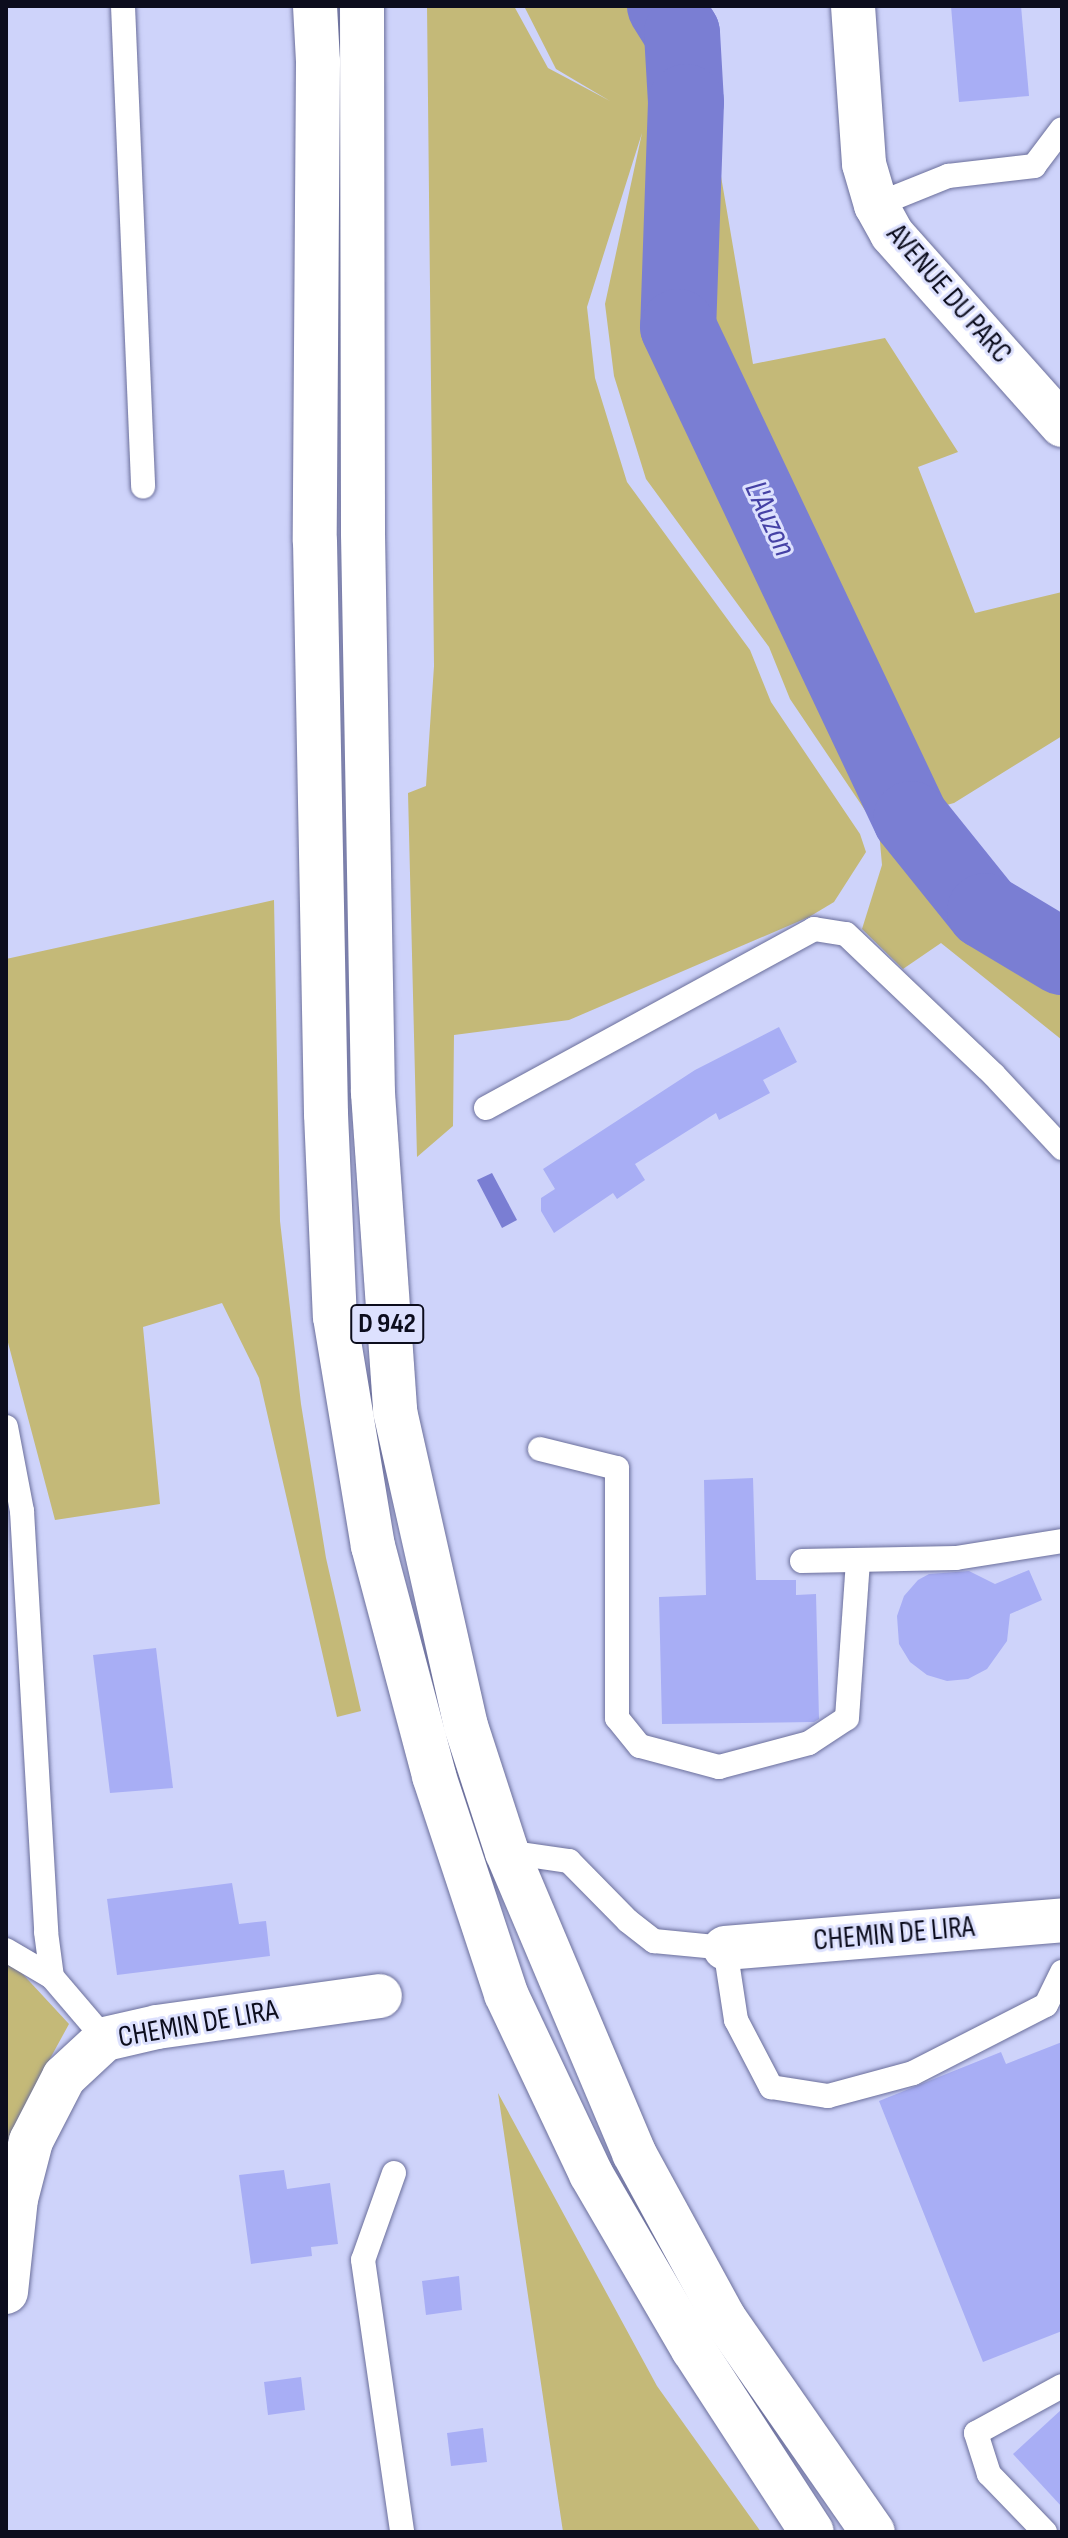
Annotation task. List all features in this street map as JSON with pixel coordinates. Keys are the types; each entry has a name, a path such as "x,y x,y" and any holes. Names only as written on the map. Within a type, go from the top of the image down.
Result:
{"main road":[{"name":"D 942","path":"315,6 318,62 315,541 326,1114 335,1317 373,1546 434,1776 506,1994 591,2174 693,2349 812,2532"},
{"name":"D 942","path":"362,6 363,534 373,1093 395,1411 466,1726 507,1852 634,2153 724,2318 873,2532"},
{"name":"AVENUE DU PARC","path":"853,6 864,164 876,205 892,234 1062,425"},
{"name":"CHEMIN DE LIRA","path":"725,1948 1062,1920"},
{"name":"CHEMIN DE LIRA","path":"6,2292 16,2199 31,2141 64,2077 105,2039 157,2027 380,1996"}],"lane":[{"path":"123,6 143,487"},
{"path":"876,205 948,176 1034,166 1062,129"},
{"path":"486,1108 814,929 846,934 994,1075 1062,1148"},
{"path":"6,1427 22,1511 46,1932 52,1977"},
{"path":"540,1449 617,1468 617,1718 640,1746 719,1767 809,1743 847,1718 858,1560"},
{"path":"802,1561 956,1558 1062,1541"},
{"path":"507,1852 569,1861 628,1921 654,1941 725,1948 736,2020 771,2087 828,2096 913,2073 1054,2008 1062,1972"},
{"path":"6,1950 52,1977 105,2039"},
{"path":"394,2173 363,2260 402,2532"},
{"path":"1045,2532 989,2474 976,2433 1062,2386"}],"shaded area":[{"path":"427,6 514,6 548,68 610,101 556,69 524,6 692,6 753,364 885,338 958,452 918,467 975,613 1062,592 1062,736 954,803 899,818 972,918 1062,973 1062,1040 941,943 903,969 862,929 882,865 879,831 790,699 769,647 646,479 614,376 605,304 642,133 587,307 595,378 627,482 750,650 771,702 860,834 866,852 834,902 809,917 569,1020 454,1035 453,1126 417,1157 408,793 426,786 434,666"},
{"path":"274,900 280,1221 301,1404 326,1558 361,1711 337,1717 259,1378 222,1303 143,1327 160,1504 55,1520 6,1335 6,959"},
{"path":"6,1964 18,1969 69,2024 34,2088 6,2162"},
{"path":"498,2093 657,2386 761,2532 563,2532"}],"water":[{"path":"492,1173 517,1220 502,1228 477,1180"}],"building":[{"path":"951,6 1021,6 1029,96 959,102"},
{"path":"779,1027 797,1062 763,1080 770,1093 719,1120 716,1113 635,1164 645,1180 617,1199 613,1193 554,1233 541,1211 541,1198 555,1189 543,1169 695,1070"},
{"path":"753,1478 756,1580 796,1580 796,1595 816,1594 819,1719 814,1722 662,1724 659,1597 706,1595 704,1480"},
{"path":"1029,1570 1042,1600 1010,1614 1007,1641 987,1669 968,1679 947,1681 927,1675 910,1662 899,1644 897,1616 904,1596 918,1580 929,1574 969,1571 995,1584"},
{"path":"156,1648 173,1788 110,1793 93,1655"},
{"path":"232,1883 239,1924 266,1921 270,1956 117,1975 107,1899"},
{"path":"1062,2042 1062,2331 983,2362 879,2101 1001,2052 1006,2064"},
{"path":"284,2170 287,2189 330,2183 338,2244 311,2247 312,2256 251,2264 239,2175"},
{"path":"459,2276 462,2310 426,2315 422,2281"},
{"path":"301,2377 305,2410 268,2415 264,2382"},
{"path":"1062,2409 1062,2507 1013,2454"},
{"path":"483,2428 487,2462 451,2466 447,2433"}],"waterway":[{"name":"L'Auzon","path":"665,6 682,33 686,102 678,327 911,819 985,911 1062,957"}]}
